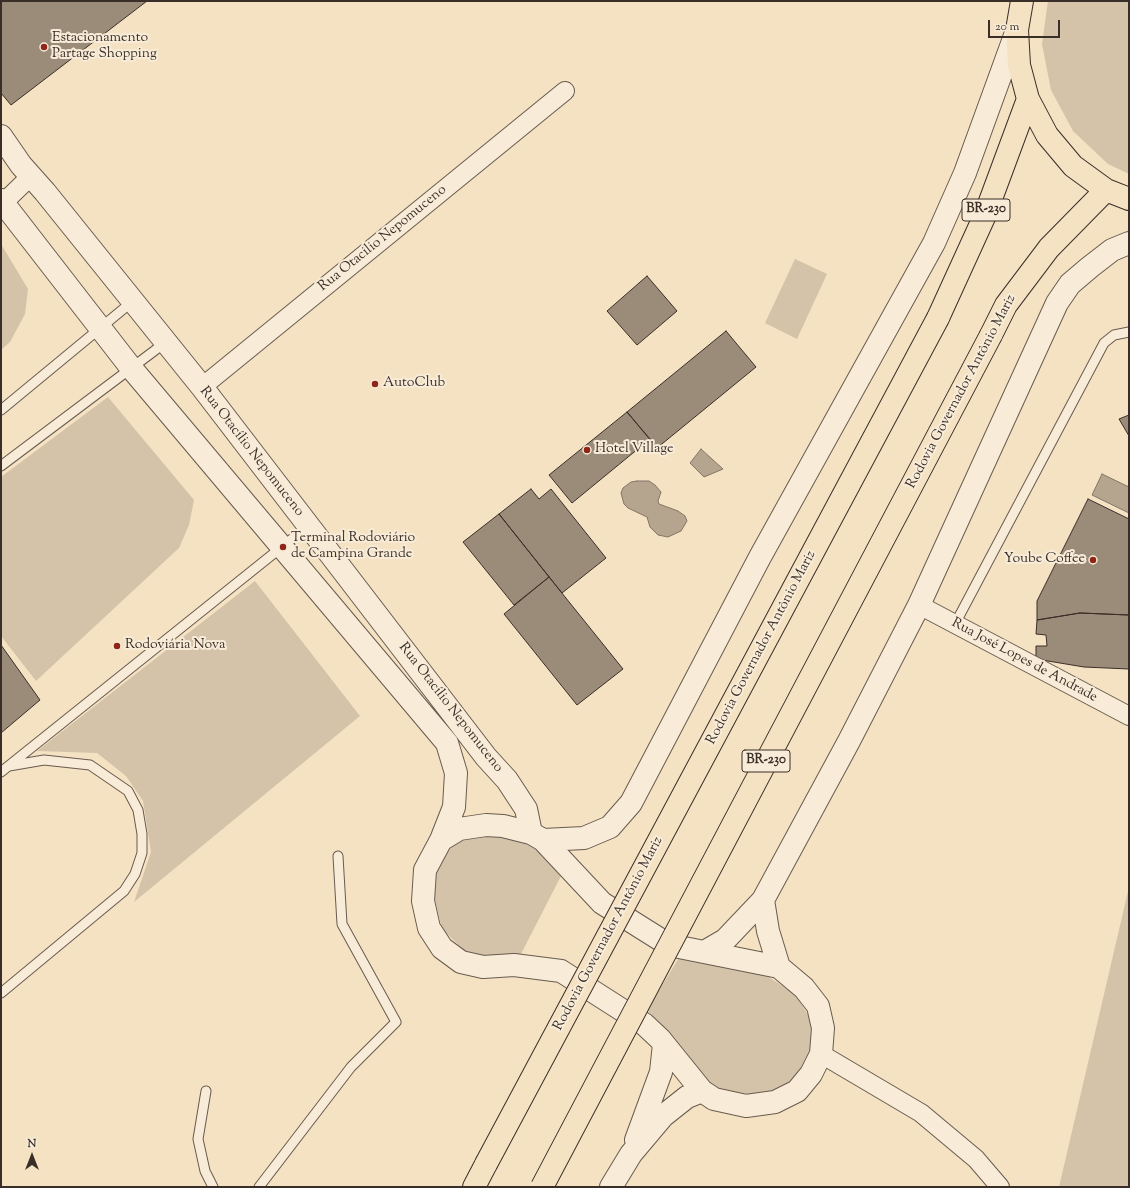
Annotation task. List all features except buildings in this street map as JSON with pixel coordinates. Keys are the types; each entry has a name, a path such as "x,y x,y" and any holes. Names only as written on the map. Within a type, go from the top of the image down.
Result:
{"highway":[{"path":"1022,1 1018,30 1020,65 1028,99 1047,135 1073,166 1106,190 1129,199"},
{"name":"Rodovia Governador Antônio Mariz","path":"474,1187 938,318 985,215 1028,99"},
{"name":"Rodovia Governador Antônio Mariz","path":"542,1187 1006,305 1049,248 1106,190"}],"street":[{"path":"441,840 459,829 486,825 503,826 537,836 584,838 610,827 631,803 760,557 934,243 964,174 1018,30"},
{"name":"Rua Otacilio Nepomuceno","path":"202,387 564,91"},
{"name":"Rua Otacílio Nepomuceno","path":"5,149 31,176 202,387 486,757 507,780 526,809 537,836"},
{"path":"2,203 31,176"},
{"name":"Rua Otacílio Nepomuceno","path":"2,203 132,369 284,547 447,743 456,773 454,807 441,840 425,870 423,901 429,928 442,948 461,962 483,967 514,965 561,971 644,1024 664,1044 702,1091"},
{"path":"706,951 725,940 763,900 849,742 920,604 1057,303 1070,284 1090,267 1112,250 1129,242"},
{"name":"Rua José Lopes de Andrade","path":"920,604 1129,716"},
{"path":"411,700 430,684"},
{"path":"537,836 602,903 669,945 706,951 779,967 804,988 818,1006 823,1028 821,1054 811,1074 796,1091 775,1102 746,1106 714,1099 702,1091 687,1097 662,1116 630,1154"},
{"path":"763,900 768,931 779,967"},
{"path":"611,1187 630,1154 661,1072 664,1044"},
{"path":"821,1054 921,1113 976,1159 1000,1187"}],"lane":[{"path":"1,410 133,301"},
{"path":"955,624 1104,343 1114,335 1129,332"},
{"path":"1,466 166,342"},
{"path":"1,772 284,547 308,526"},
{"path":"1,993 124,892 135,874 142,854 142,834 138,810 128,791 90,765 44,760 9,766"},
{"path":"259,1187 351,1067 396,1022 342,924 338,856"},
{"path":"206,1091 198,1139 205,1171 213,1187"}],"shaded area":[{"path":"1048,1 1129,1 1129,174 1108,164 1073,131 1051,90 1042,44"},
{"path":"1,244 28,289 25,314 10,342 1,350"},
{"path":"795,259 827,274 797,339 765,323"},
{"path":"108,397 194,500 189,525 179,548 36,681 1,636 1,477"},
{"path":"701,449 723,469 704,477 690,463"},
{"path":"1102,474 1129,487 1129,513 1092,495"},
{"path":"649,481 655,485 661,492 658,501 659,504 678,511 685,516 687,521 681,531 668,537 658,535 650,527 647,517 628,508 624,504 621,493 623,488 631,482"},
{"path":"255,581 360,716 134,902 151,852 143,801 126,776 97,753 37,751"},
{"path":"477,833 504,833 530,842 562,874 521,954 470,956 442,929 433,892 436,866 454,844"},
{"path":"1129,887 1129,1187 1059,1187"},
{"path":"680,956 758,970 795,994 810,1018 812,1045 799,1076 776,1095 743,1095 720,1091 699,1075 647,1010"}],"place":[{"name":"Estacionamento Partage Shopping","path":"44,47"},
{"name":"AutoClub","path":"375,384"},
{"name":"Hotel Village","path":"587,450"},
{"name":"Terminal Rodoviário de Campina Grande","path":"283,547"},
{"name":"Yoube Coffee","path":"1093,560"},
{"name":"Rodoviária Nova","path":"117,646"}]}
